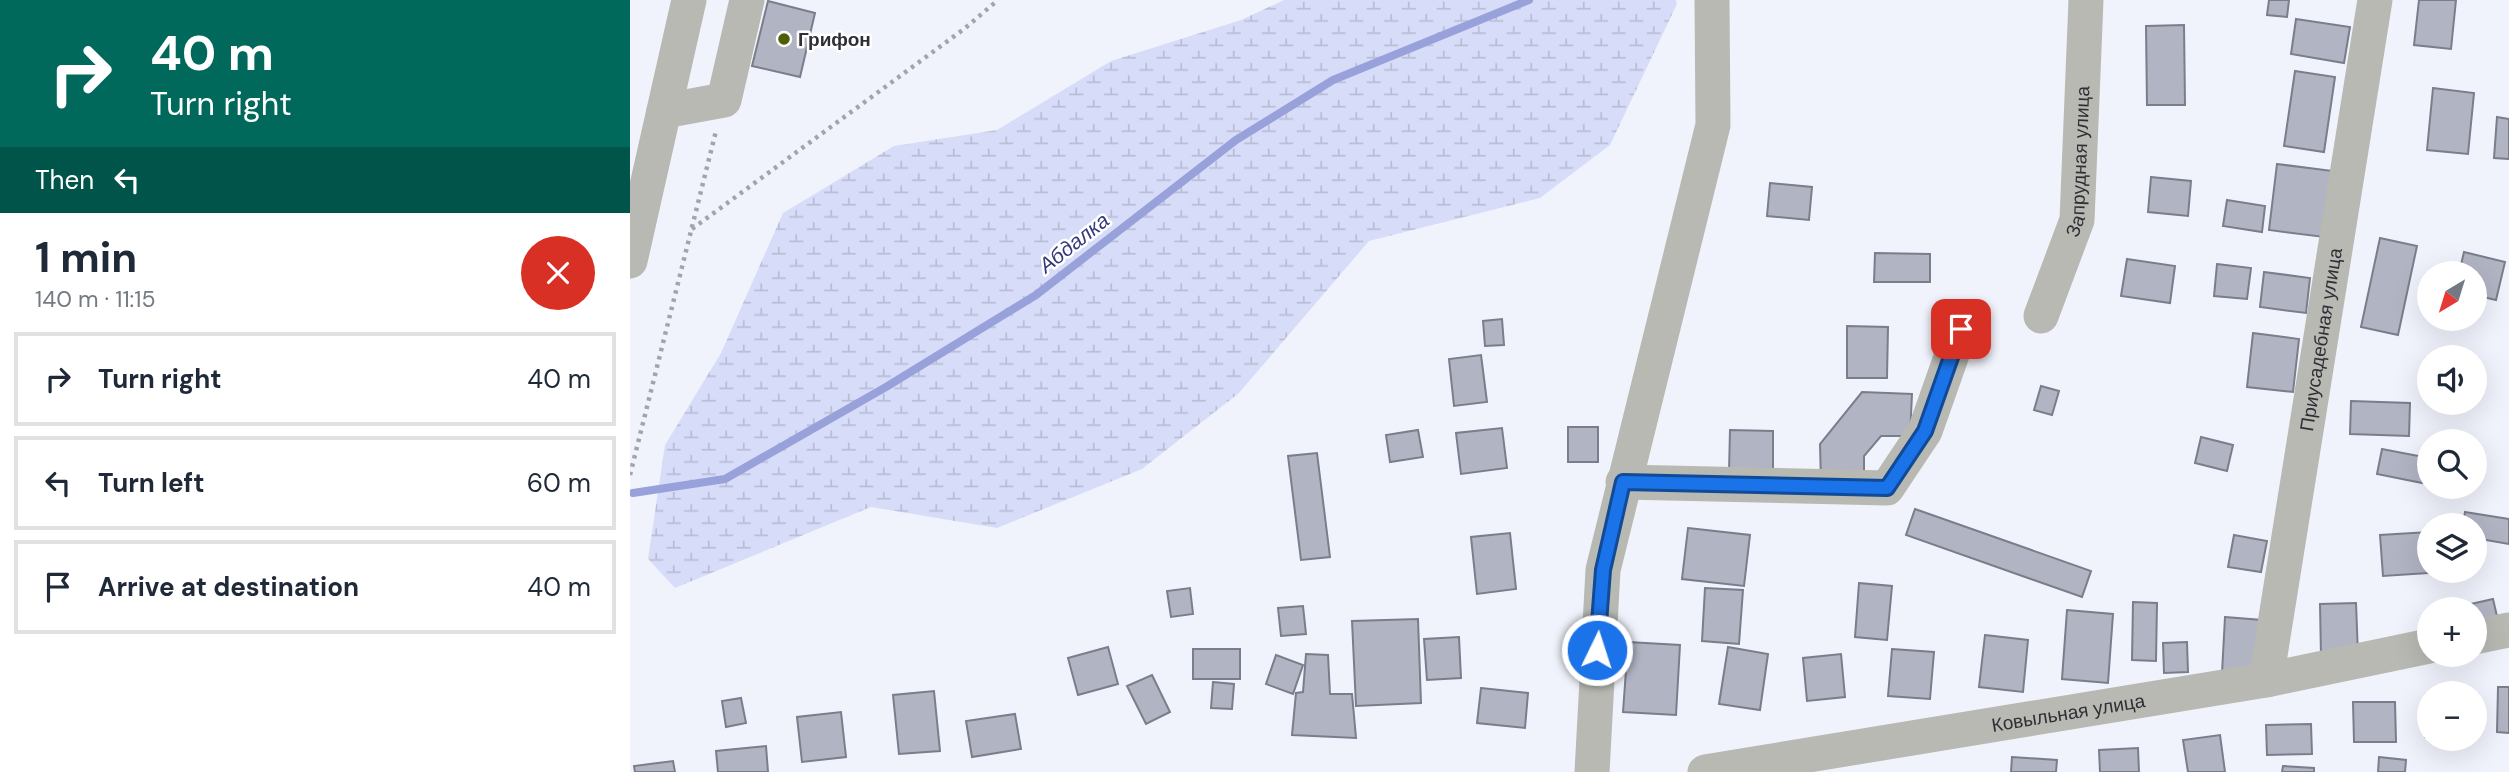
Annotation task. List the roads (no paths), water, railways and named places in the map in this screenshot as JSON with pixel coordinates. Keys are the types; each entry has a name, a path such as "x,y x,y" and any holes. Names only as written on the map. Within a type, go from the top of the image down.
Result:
{"street":[{"path":"630,261 689,0"},
{"path":"664,111 724,100 747,0"},
{"path":"1592,772 1603,570 1713,125 1712,0"},
{"name":"Запрудная улица","path":"2041,316 2077,220 2086,0"},
{"name":"Приусадебная улица","path":"2266,680 2375,0"},
{"path":"1623,482 1887,488 1925,431 1961,329"},
{"path":"2487,634 2509,630"},
{"name":"Ковыльная улица","path":"1704,772 2266,680 2417,649"}],"waterway":[{"name":"Абдалка","path":"633,493 725,479 886,387 1036,295 1236,140 1333,80 1529,0"}],"place":[{"name":"Грифон","path":"784,39"}]}
